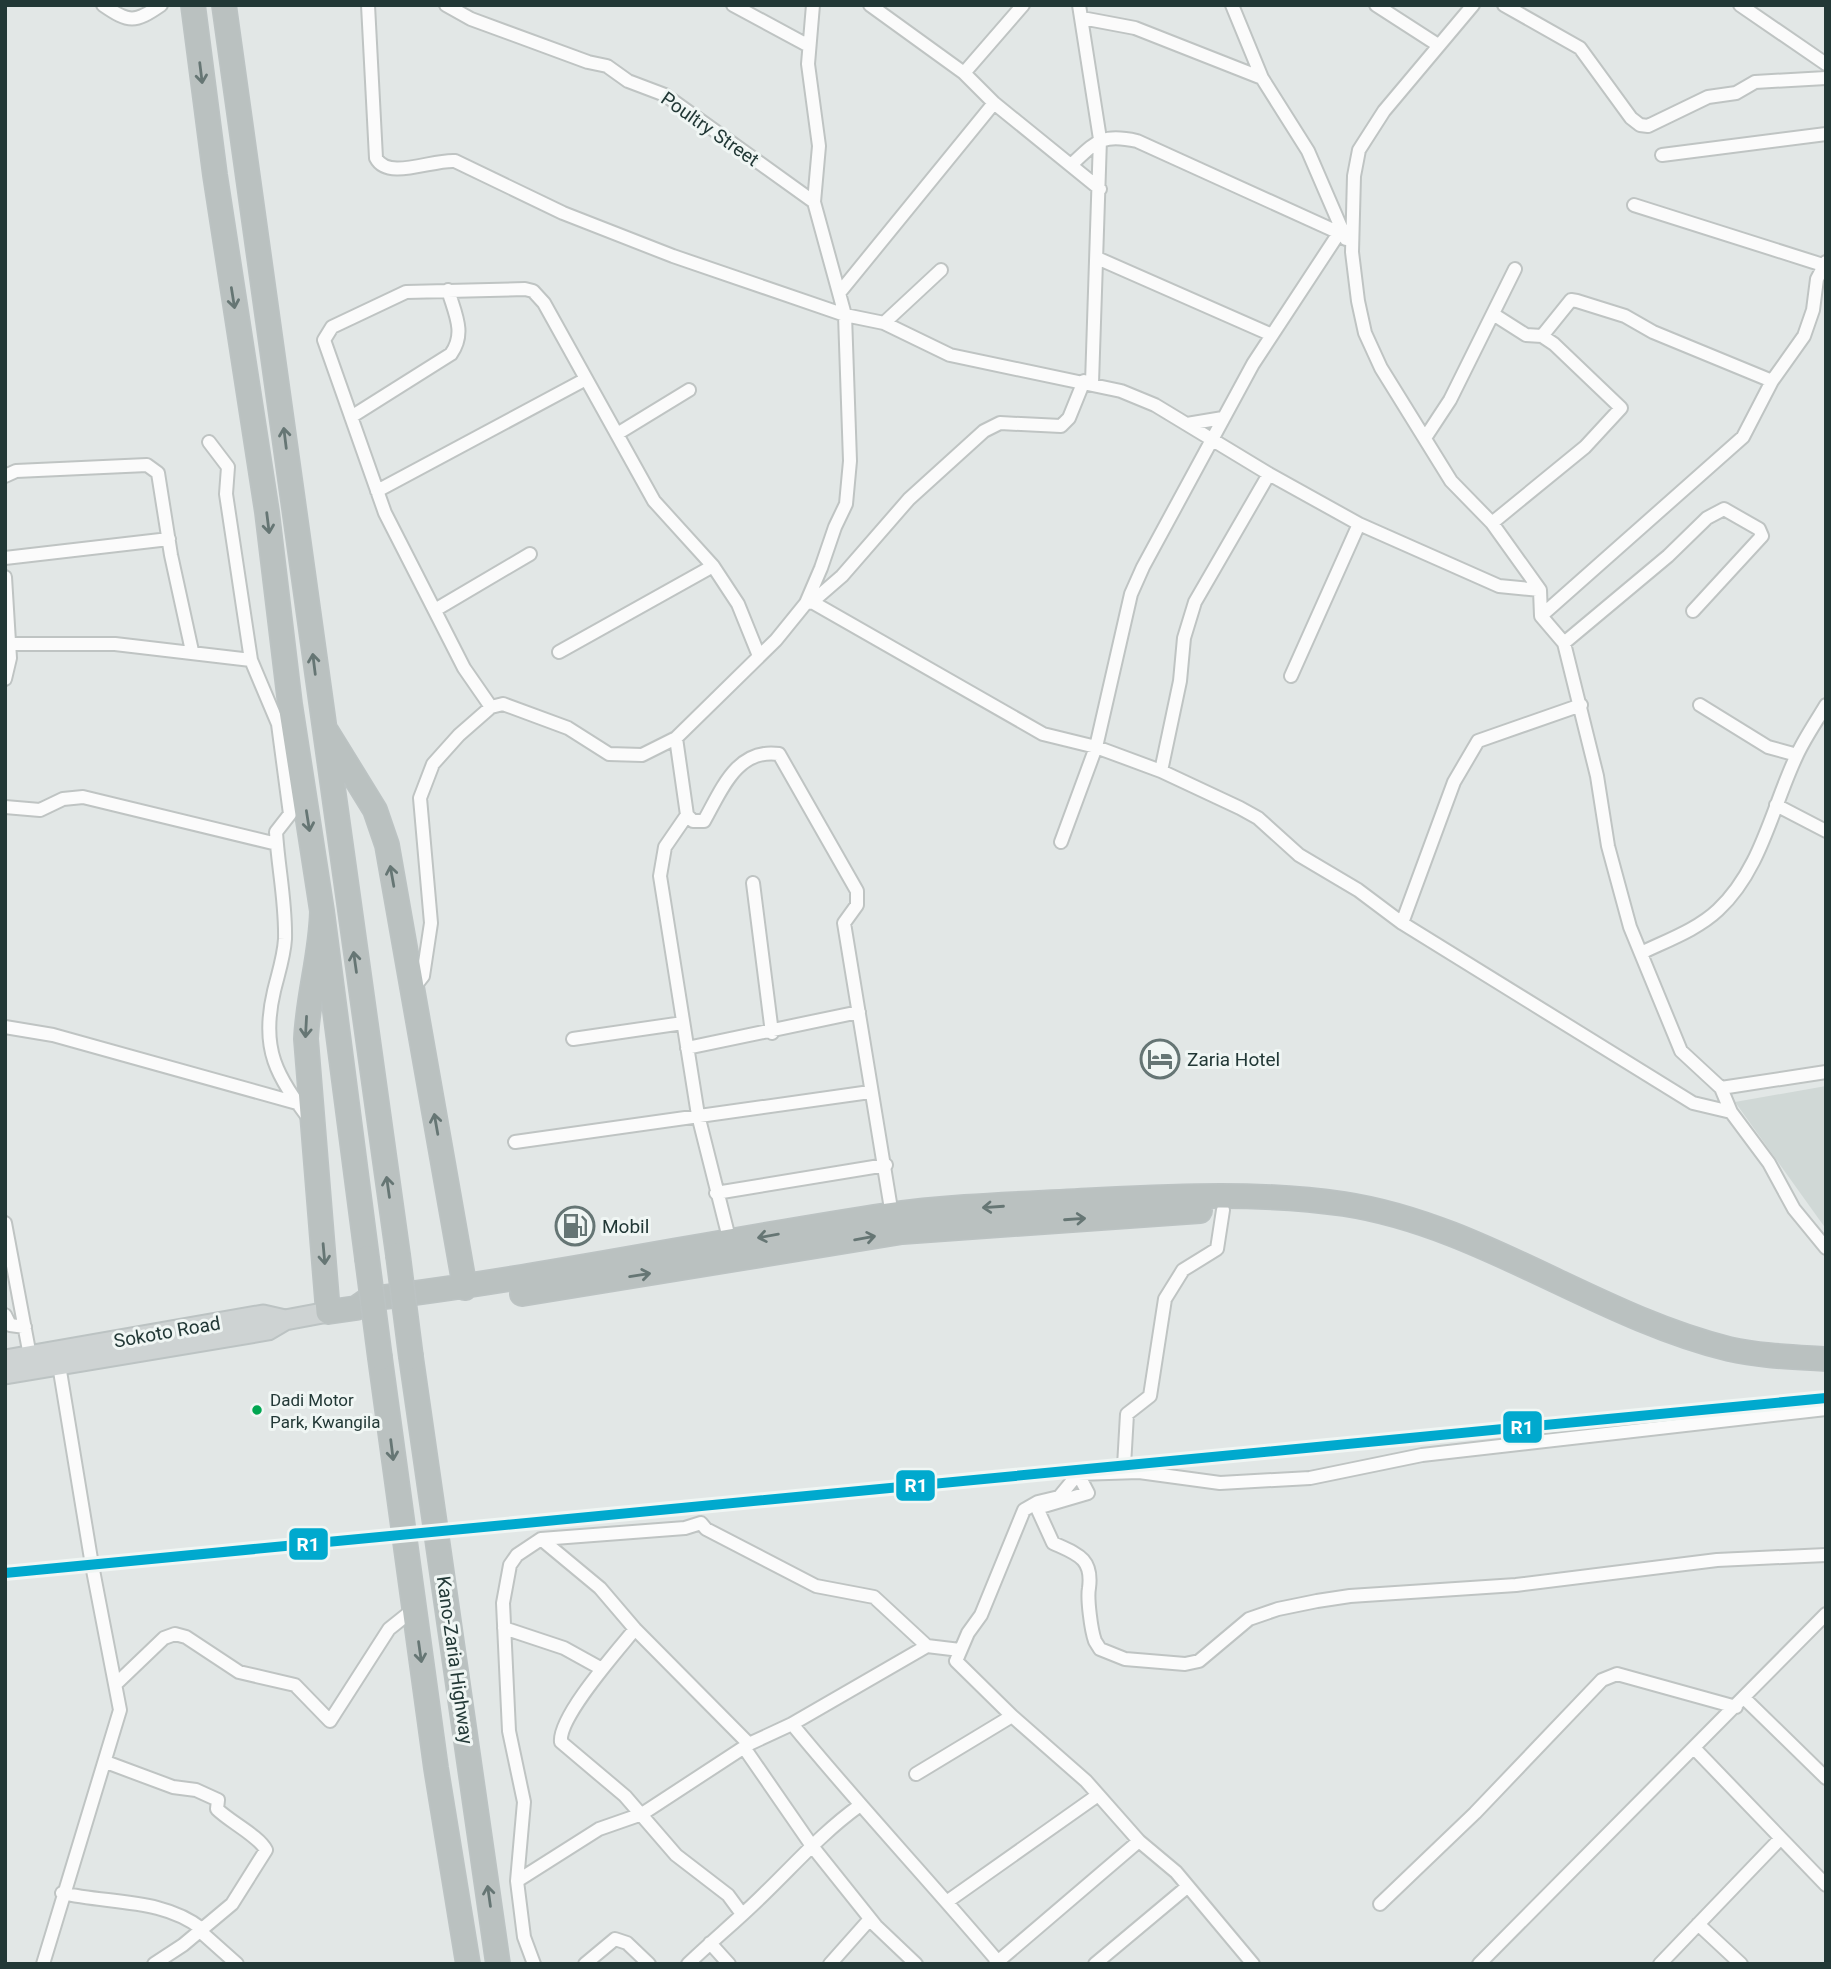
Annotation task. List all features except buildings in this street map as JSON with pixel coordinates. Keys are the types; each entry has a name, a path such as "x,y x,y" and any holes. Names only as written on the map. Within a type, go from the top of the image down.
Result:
{"highway":[{"path":"193,5 216,188 267,512 290,704 322,911 319,950 309,997 306,1039 328,1312 356,1308 369,1299 465,1288 892,1215 1061,1202 1216,1196 1344,1204 1441,1231 1493,1251 1636,1317 1696,1339 1730,1349 1826,1359"},
{"name":"Kano-Zaria Highway","path":"224,5 321,715 498,1964"},
{"path":"321,715 330,739 365,791 382,828 465,1288"},
{"name":"Kano-Zaria Highway","path":"322,911 400,1520 468,1964"},
{"path":"341,1059 369,1055"},
{"path":"356,1308 369,1315 467,1303 902,1232 1223,1210 1335,1217 1396,1230 1457,1251 1651,1338 1725,1360 1826,1373"}],"main road":[{"name":"Sokoto Road","path":"5,1360 30,1356 58,1358 263,1315 285,1320 328,1312"},
{"path":"5,1374 58,1358"}],"street":[{"path":"103,5 128,20 141,19 162,5"},
{"path":"368,5 376,158 382,166 392,169 441,160 455,161 575,218 673,256 845,315 884,323 950,355 1088,382 1155,405 1210,440 1359,524 1499,586 1539,590"},
{"name":"Poultry Street","path":"446,5 471,19 588,62 607,66 628,81 665,95 814,202"},
{"path":"733,5 809,46"},
{"path":"809,603 846,504 850,461 845,315 814,202 819,146 809,84 813,5"},
{"path":"870,5 964,73 994,103 1100,189"},
{"path":"964,73 1023,5"},
{"path":"1231,5 1262,78 1308,151 1352,252"},
{"path":"1376,5 1438,45"},
{"path":"1473,5 1376,122 1359,150 1354,176 1352,252 1358,301 1372,352 1451,481 1492,523 1539,590 1541,616 1564,643 1581,705 1608,846 1630,927 1643,952 1681,1051 1721,1088 1731,1112 1769,1163 1794,1209 1826,1248"},
{"path":"1504,5 1580,48 1631,118 1640,125 1648,126 1708,97 1736,93 1755,82 1826,78"},
{"path":"1740,5 1826,64"},
{"path":"412,990 424,976 431,923 420,798 428,774 438,757 491,707 513,706 568,728 609,754 621,757 642,755 676,738 776,640 809,603 842,576 909,499 984,431 1000,423 1061,426 1069,418 1088,382 1097,258 1096,207 1100,189 1100,139 1080,12 1135,28 1262,78"},
{"path":"840,292 994,103"},
{"path":"1662,155 1826,134"},
{"path":"1071,165 1100,139 1114,136 1137,141 1342,234"},
{"path":"1541,616 1596,565 1725,456 1744,436 1772,381 1804,336 1824,264 1634,205"},
{"path":"1061,842 1097,747 1131,594 1210,440 1272,335 1342,234"},
{"path":"1097,258 1272,335"},
{"path":"884,323 941,270"},
{"path":"1425,438 1450,400 1515,270"},
{"path":"491,707 464,668 385,513 324,340 327,331 395,295 419,290 533,291 544,303 654,501 713,566 737,604 759,656"},
{"path":"351,417 451,354 459,342 461,332 448,290"},
{"path":"1542,336 1565,305 1571,300 1577,301 1625,316 1653,332 1772,381"},
{"path":"1492,523 1585,447 1621,408 1542,336 1526,335 1493,314"},
{"path":"377,491 586,379"},
{"path":"617,434 689,390"},
{"path":"1187,424 1223,418"},
{"path":"209,442 228,467 226,494 251,660 278,724 290,814 276,832 283,883 285,936 272,1002 270,1032 279,1079 312,1123"},
{"path":"5,476 16,471 147,465 158,473 192,651"},
{"path":"1161,771 1180,681 1184,638 1195,601 1269,474"},
{"path":"1564,643 1668,556 1707,518 1724,509 1759,529 1762,536 1693,611"},
{"path":"1291,677 1359,524"},
{"path":"5,558 169,539"},
{"path":"435,610 530,554"},
{"path":"559,652 713,566"},
{"path":"5,577 10,658 5,679"},
{"path":"809,603 1043,734 1097,747 1161,771 1258,818 1299,855 1358,890 1402,923 1693,1103 1731,1112"},
{"path":"9,644 115,644 251,660"},
{"path":"1402,923 1454,782 1478,741 1581,705"},
{"path":"1700,705 1768,747 1797,755"},
{"path":"1643,952 1689,930 1724,903 1739,887 1755,858 1797,755 1826,705"},
{"path":"676,738 687,815 693,821 704,821 728,778 746,759 760,751 779,754 857,891 857,905 844,923 870,1092 886,1165 892,1215"},
{"path":"5,807 40,810 63,799 83,797 277,844"},
{"path":"1776,805 1826,831"},
{"path":"687,815 665,847 660,877 698,1115 730,1242"},
{"path":"753,883 772,1033"},
{"path":"687,1048 772,1033 859,1012"},
{"path":"573,1039 682,1023"},
{"path":"5,1027 53,1035 297,1103"},
{"path":"1721,1088 1826,1072"},
{"path":"515,1142 870,1092"},
{"path":"716,1193 886,1165"},
{"path":"1117,1471 1124,1466 1127,1414 1150,1396 1165,1299 1183,1270 1217,1249 1223,1210"},
{"path":"5,1223 30,1356"},
{"path":"5,1315 10,1325 24,1327"},
{"path":"43,1964 62,1893 106,1762 120,1710 92,1565 58,1358"},
{"path":"1253,1964 1176,1872 1139,1841 1098,1795 956,1661 981,1615 1024,1510 1038,1502 1059,1497 1078,1474 1117,1471 1220,1483 1310,1478 1422,1455 1826,1409"},
{"path":"1078,1474 1088,1493 1037,1508 1053,1543 1075,1553 1088,1565 1092,1575 1088,1591 1095,1641 1110,1654 1141,1663 1199,1661 1249,1619 1278,1609 1317,1601 1350,1596 1516,1585 1717,1560 1826,1555"},
{"path":"534,1964 524,1937 517,1881 524,1802 509,1731 504,1628 503,1603 510,1565 517,1555 541,1539 685,1528 701,1523 706,1529 816,1586 874,1597 927,1646 960,1650"},
{"path":"541,1539 600,1588 635,1629 747,1746 812,1846 870,1919 916,1964"},
{"path":"117,1684 164,1638 175,1634 186,1637 239,1672 295,1685 330,1721 389,1629 414,1609"},
{"path":"1479,1964 1826,1614"},
{"path":"504,1628 564,1648 603,1669"},
{"path":"635,1629 567,1721 561,1742 625,1796 676,1855 728,1895 743,1914"},
{"path":"517,1881 599,1829 642,1814 747,1746 792,1724 927,1646"},
{"path":"1380,1904 1475,1813 1602,1680 1617,1674 1740,1703 1826,1778"},
{"path":"916,1774 1012,1716"},
{"path":"792,1724 859,1806 948,1901 998,1963 1139,1841"},
{"path":"1695,1749 1826,1885"},
{"path":"106,1762 173,1787 196,1790 218,1800 217,1809 262,1843 266,1850 246,1886 232,1904 153,1964"},
{"path":"948,1901 1098,1795"},
{"path":"688,1964 812,1846 859,1806"},
{"path":"1660,1964 1780,1839"},
{"path":"1096,1964 1187,1887"},
{"path":"62,1893 97,1902 172,1910 201,1930 237,1964"},
{"path":"830,1964 870,1919"},
{"path":"1699,1924 1741,1964"},
{"path":"585,1964 615,1939 626,1943 649,1964"},
{"path":"710,1943 729,1964"}],"shaded area":[{"path":"1826,1086 1826,1229 1735,1102"}],"transit line":[{"name":"R1","path":"5,1573 1826,1398"}],"place":[{"name":"Zaria Hotel","path":"1160,1059"},
{"name":"Mobil","path":"575,1226"},
{"name":"Dadi Motor Park, Kwangila","path":"257,1410"}]}
